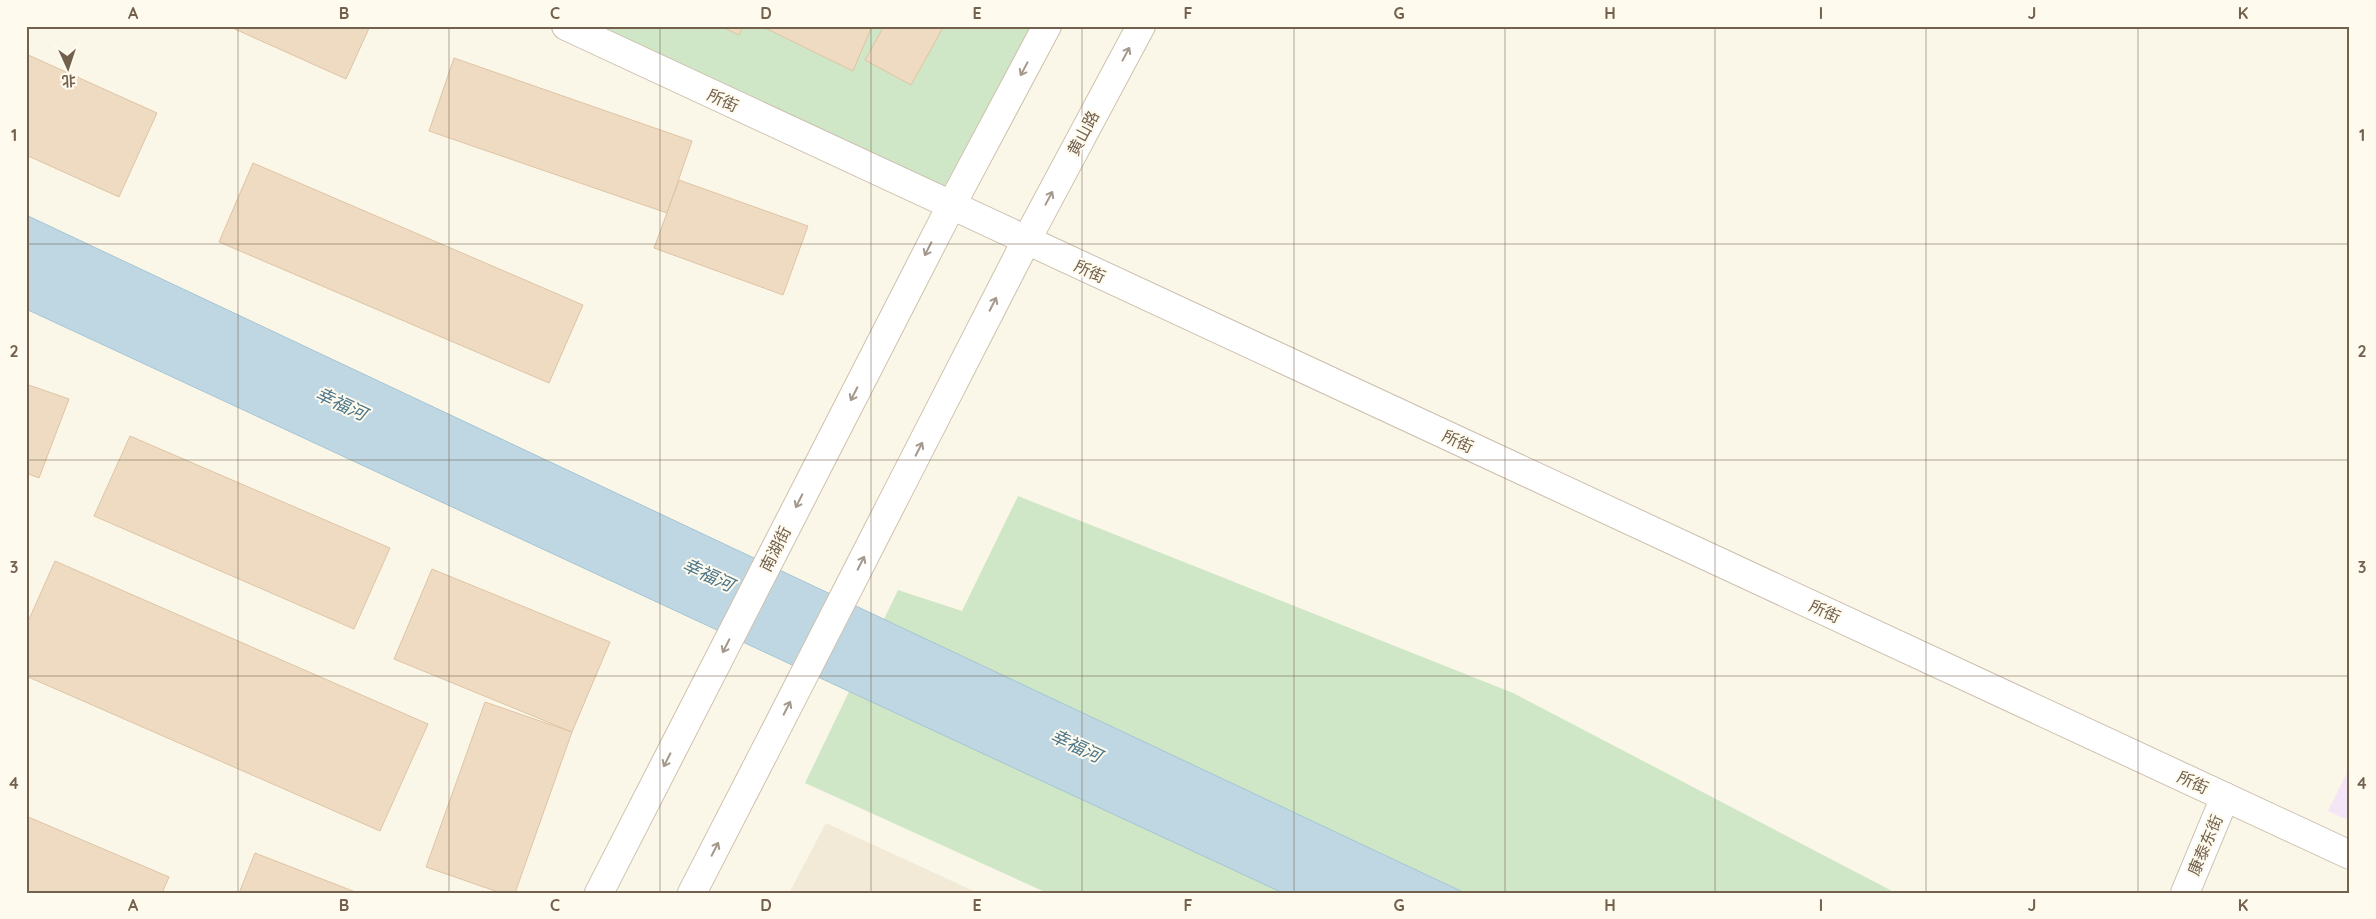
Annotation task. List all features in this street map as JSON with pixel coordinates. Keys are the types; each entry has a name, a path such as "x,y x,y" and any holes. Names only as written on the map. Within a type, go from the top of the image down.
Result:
{"street":[{"name":"所街","path":"566,26 2350,855"},
{"path":"951,206 1047,26"},
{"name":"黄山路","path":"1026,240 1141,26"},
{"name":"南湖街","path":"599,893 951,206"},
{"path":"692,893 1026,240"},
{"name":"康泰东街","path":"2185,893 2225,797"}],"shaded area":[{"path":"2350,767 2350,821 2328,811"},
{"path":"826,823 978,893 789,893"}],"green space":[{"path":"555,26 1047,26 951,206"},
{"path":"1018,496 1513,693 1896,893 1047,893 805,783 898,590 962,611"}],"water":[{"name":"幸福河","path":"26,215 1465,893 1283,893 26,309"}],"building":[{"path":"228,26 370,26 346,79"},
{"path":"720,26 743,26 739,35"},
{"path":"761,26 872,26 853,71"},
{"path":"884,26 944,26 911,85 865,60"},
{"path":"26,54 157,113 119,197 26,155"},
{"path":"454,58 692,141 667,213 429,131"},
{"path":"253,163 583,305 549,383 219,242"},
{"path":"679,180 808,226 783,295 654,248"},
{"path":"26,384 69,399 39,478 26,473"},
{"path":"130,436 390,548 354,629 94,516"},
{"path":"55,561 428,724 380,831 26,676 26,626"},
{"path":"432,569 610,642 572,732 394,659"},
{"path":"485,702 572,732 515,893 501,893 426,867"},
{"path":"26,816 169,877 162,893 26,893"},
{"path":"255,853 358,893 239,893"}]}
